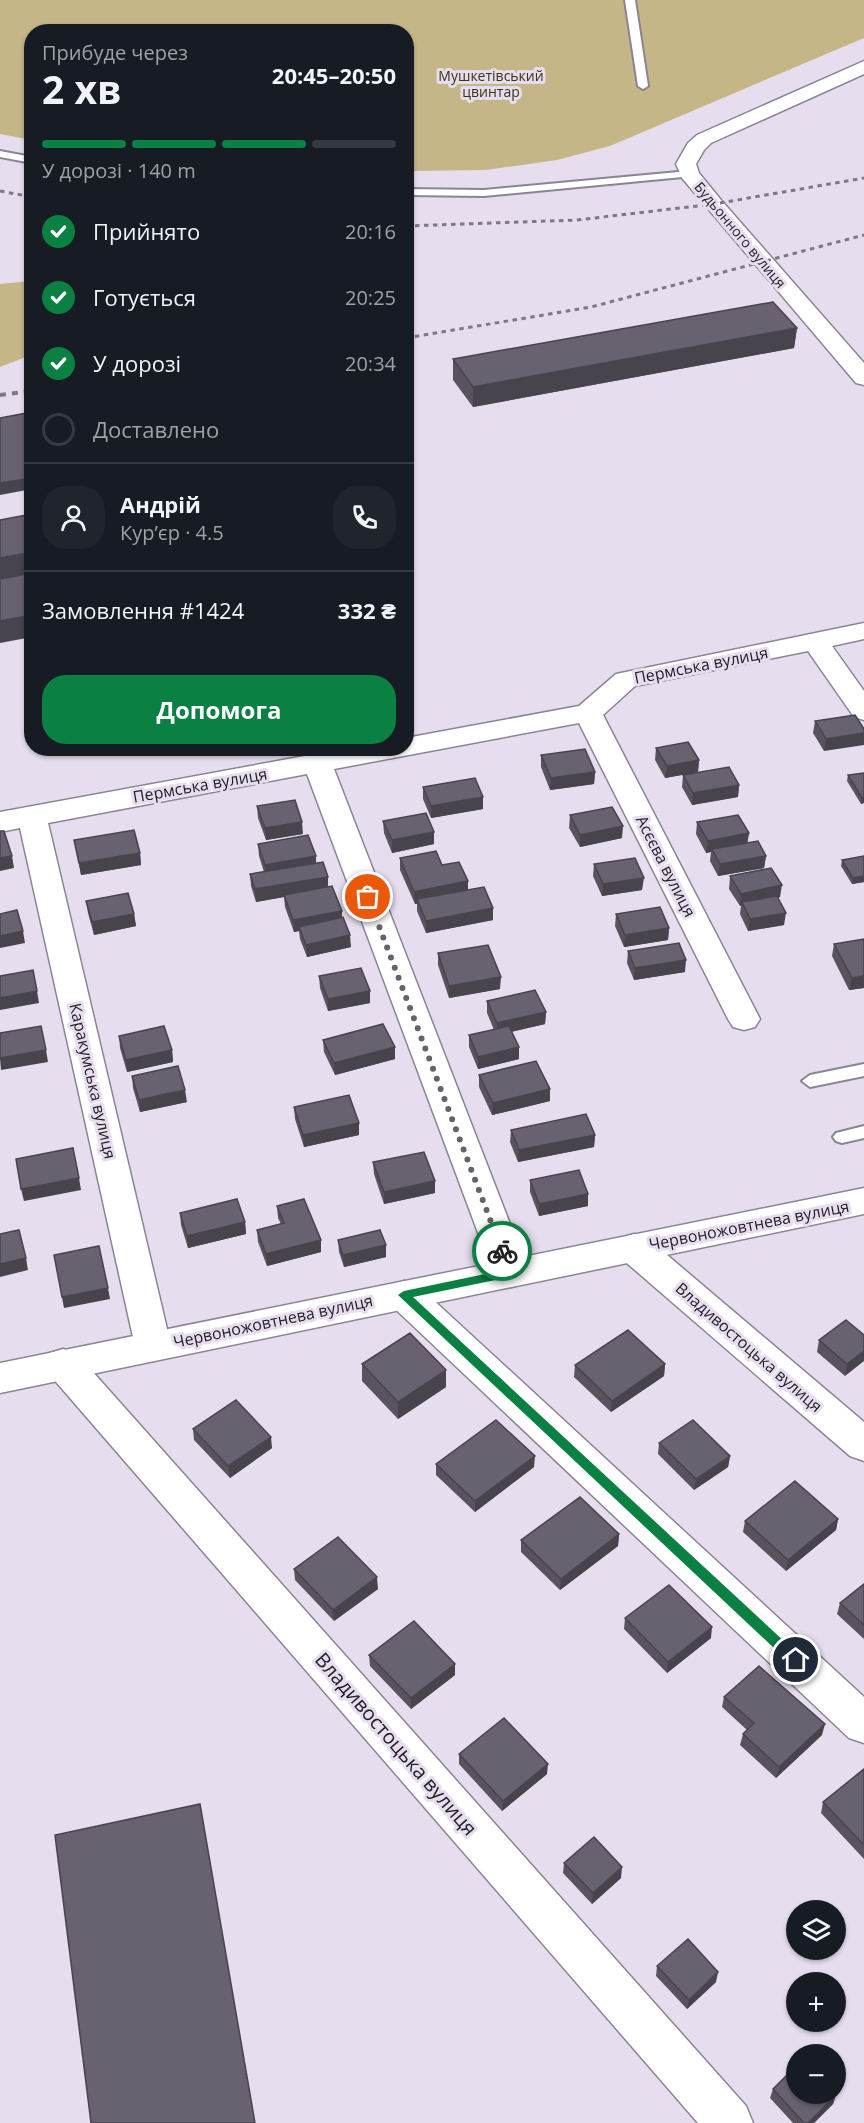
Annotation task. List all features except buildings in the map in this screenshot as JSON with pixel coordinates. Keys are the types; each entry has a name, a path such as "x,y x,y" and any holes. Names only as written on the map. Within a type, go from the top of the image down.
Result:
{"street":[{"name":"Будьонного вулиця","path":"864,67 704,139 689,155 686,164 689,174 864,378"},
{"name":"Пермська вулиця","path":"588,713 626,680 864,631"},
{"path":"816,642 864,711"},
{"path":"414,746 588,713"},
{"name":"Асєєва вулиця","path":"588,713 744,1019"},
{"name":"Пермська вулиця","path":"0,822 359,756"},
{"path":"318,764 511,1273"},
{"name":"Каракумська вулиця","path":"32,816 153,1346"},
{"name":"Червоножовтнева вулиця","path":"0,1378 864,1201"},
{"name":"Владивостоцька вулиця","path":"634,1248 864,1445"},
{"path":"404,1295 864,1724"},
{"name":"Владивостоцька вулиця","path":"63,1364 729,2123"}],"lane":[{"path":"630,0 643,86"},
{"path":"0,154 24,158"},
{"path":"414,192 484,193 689,174"},
{"path":"810,1081 864,1070"},
{"path":"842,1137 864,1132"}],"green space":[{"name":"Мушкетівський цвинтар","path":"0,0 864,0 864,38 610,146 557,160 486,170 414,171 414,24 24,24 24,139 0,134"},
{"path":"24,282 24,358 0,367 0,284"}],"railway":[{"path":"414,226 577,220 714,204 864,178"},
{"path":"0,191 24,196"},
{"path":"414,337 591,307 864,235"},
{"path":"0,395 24,392"}],"way so far":[{"path":"368,897 502,1251"}],"route":[{"path":"502,1251 511,1273 404,1295 796,1660"}]}
